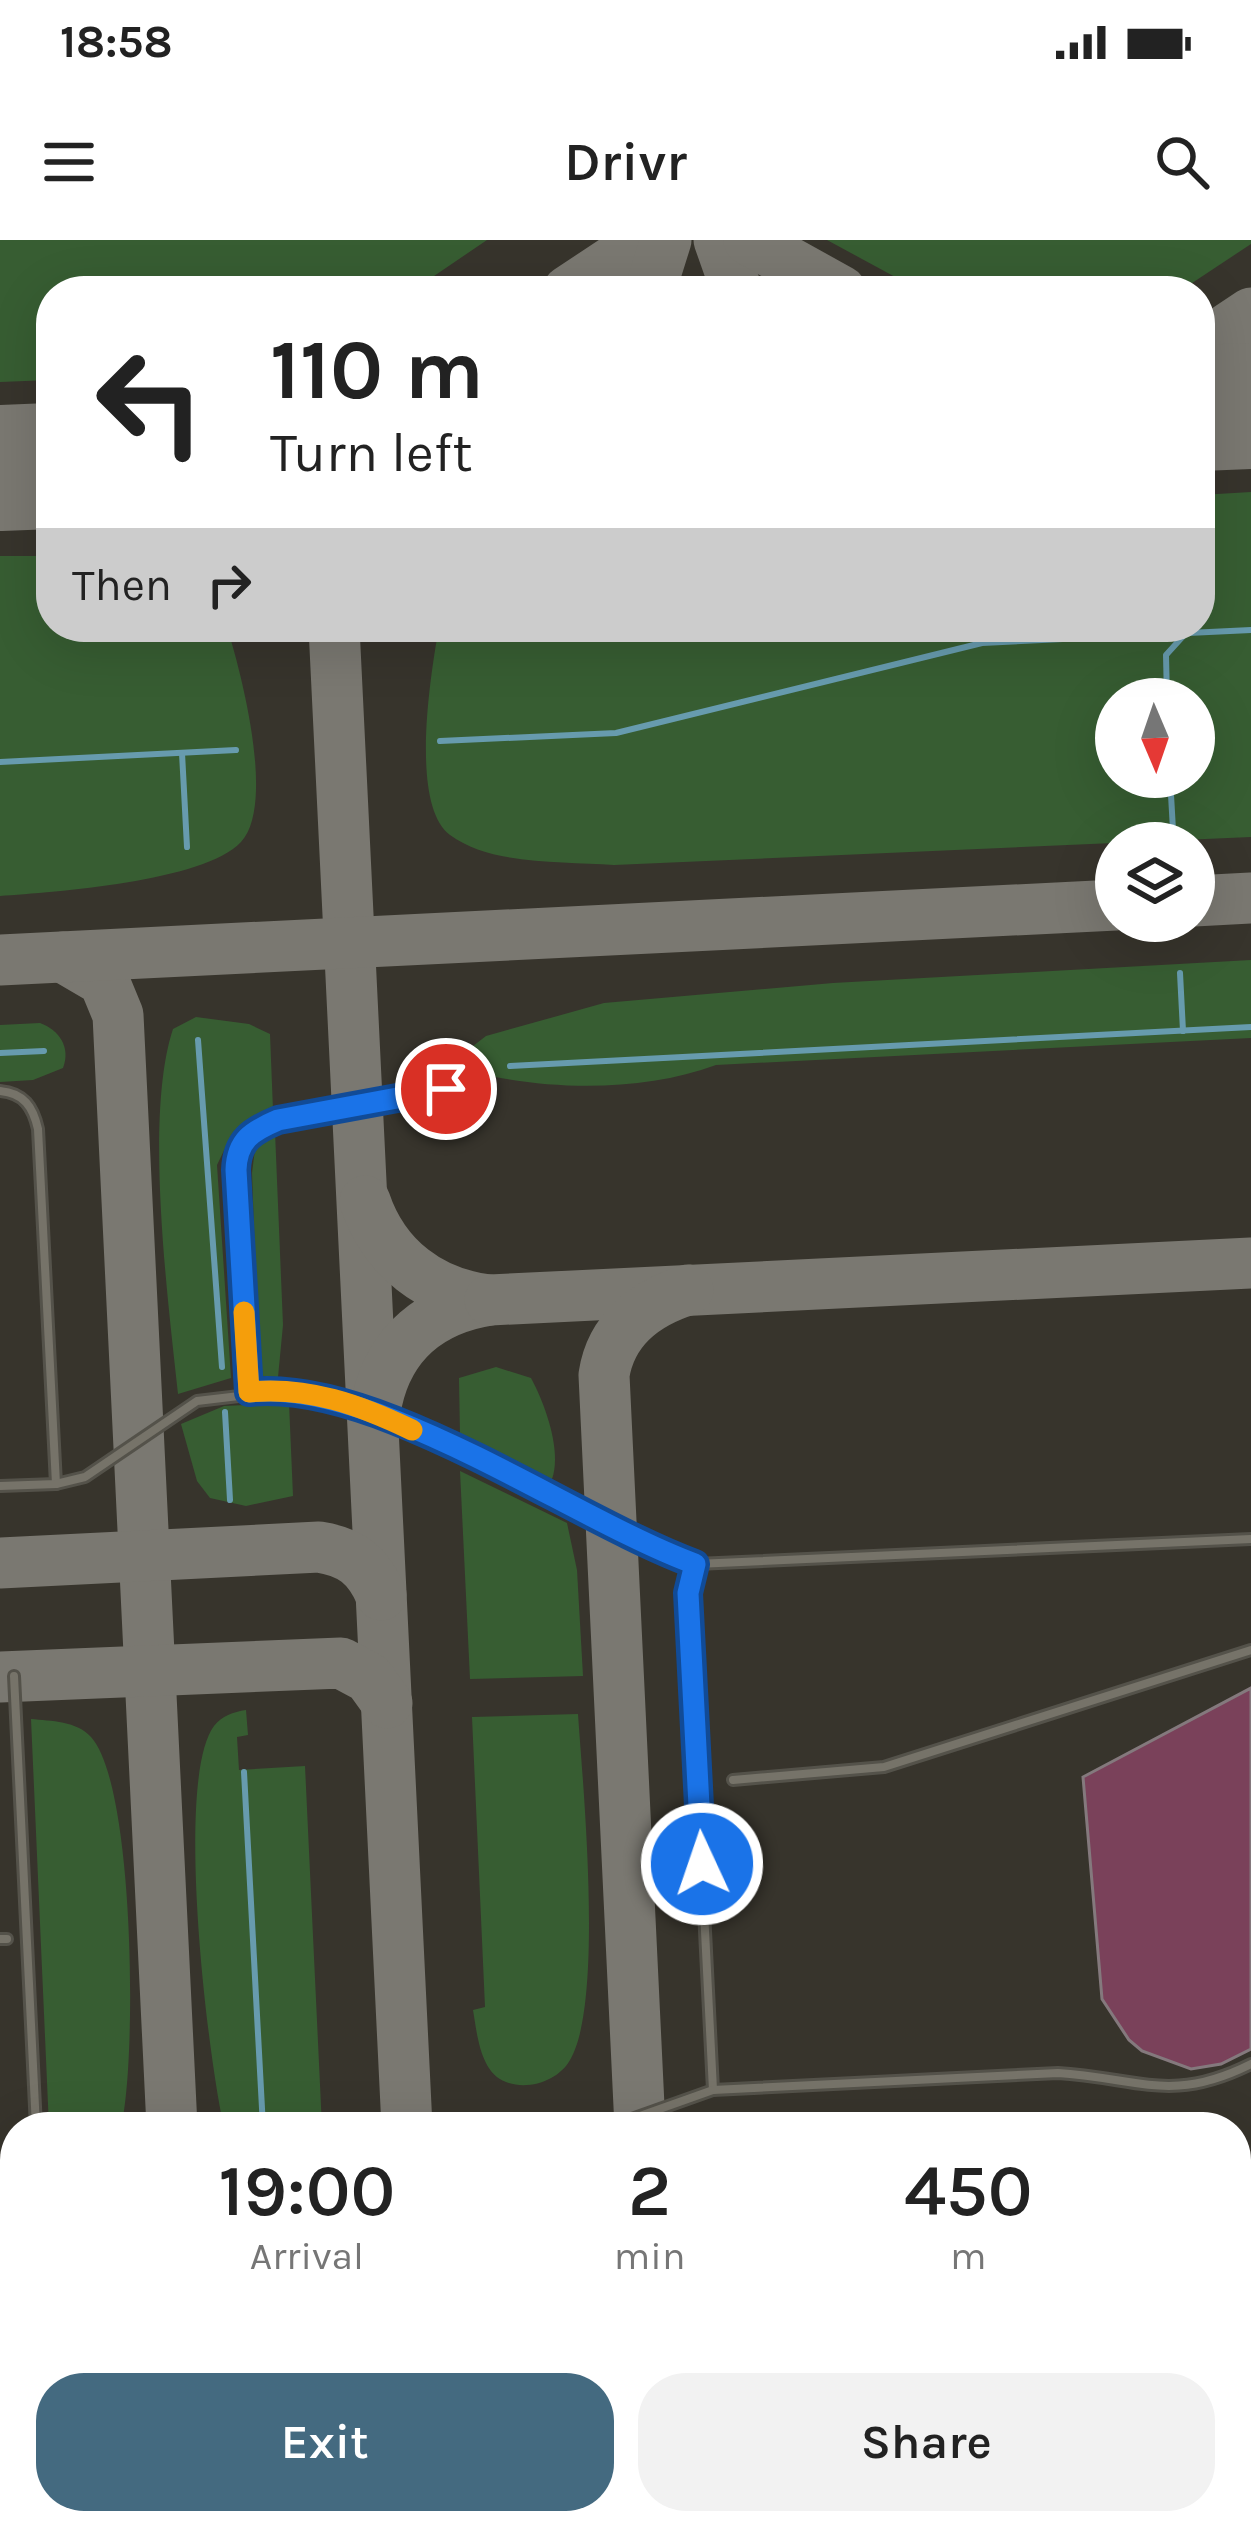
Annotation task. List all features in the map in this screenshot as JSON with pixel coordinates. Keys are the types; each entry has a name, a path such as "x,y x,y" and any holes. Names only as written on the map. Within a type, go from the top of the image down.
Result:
{"lane":[{"path":"249,1392 236,1170 243,1141 254,1130 278,1120 446,1089"},
{"path":"0,1091 23,1098 32,1107 38,1129 56,1484"},
{"path":"0,1486 56,1484 85,1477 197,1401 290,1390 374,1412 695,1564 1251,1539"},
{"path":"695,1564 688,1593 713,2090"},
{"path":"733,1780 884,1767 1251,1650"},
{"path":"14,1676 35,2112"},
{"path":"651,2112 713,2090 1058,2072 1170,2089 1220,2080 1251,2064"}],"green space":[{"path":"0,240 487,240 434,276 36,276 36,381 0,382"},
{"path":"827,240 1251,240 1203,276 893,276"},
{"path":"1251,492 1251,837 1215,839 1215,822 1095,822 1095,844 614,865 529,860 486,852 450,835 437,819 430,796 426,736 437,642 1215,642 1215,494"},
{"path":"0,556 36,556 36,642 231,642 256,769 251,824 241,842 222,856 162,876 0,896"},
{"path":"1251,960 1251,1038 716,1065 658,1080 596,1086 533,1083 473,1072 464,1053 486,1036 604,1003 833,983"},
{"path":"196,1017 249,1024 270,1034 273,1110 232,1134 217,1165 231,1378 178,1394 161,1209 160,1110 173,1029"},
{"path":"40,1023 62,1040 63,1068 33,1080 0,1082 0,1025"},
{"path":"275,1132 283,1325 278,1377 262,1376 259,1368 252,1173 255,1149"},
{"path":"496,1367 531,1378 553,1442 552,1479 460,1435 459,1378"},
{"path":"289,1403 293,1496 246,1506 210,1498 197,1481 181,1424 224,1406"},
{"path":"460,1471 567,1523 577,1570 583,1676 470,1679"},
{"path":"246,1710 248,1735 237,1737 239,1770 305,1766 321,2112 221,2112 203,1984 195,1858 202,1756 214,1726"},
{"path":"578,1714 589,1893 580,2032 570,2060 559,2073 533,2084 515,2084 490,2070 478,2041 473,2010 485,2007 472,1717"},
{"path":"31,1719 55,1721 85,1732 106,1765 124,1864 128,1926 129,2045 123,2112 48,2112"}],"building":[{"path":"1251,1688 1251,2049 1221,2064 1191,2069 1142,2051 1102,1999 1083,1777"}],"waterway":[{"path":"1215,632 1251,630"},
{"path":"440,741 616,733 982,643 1003,642"},
{"path":"1167,678 1166,655 1178,642"},
{"path":"0,762 236,750"},
{"path":"182,753 187,847"},
{"path":"1171,798 1173,822"},
{"path":"1180,973 1183,1031"},
{"path":"510,1066 1251,1027"},
{"path":"198,1040 222,1367"},
{"path":"0,1053 44,1051"},
{"path":"225,1412 230,1500"},
{"path":"244,1772 262,2112"}],"taxiway":[{"path":"591,276 645,240"},
{"path":"655,276 666,240"},
{"path":"719,240 732,276"},
{"path":"749,240 814,276"},
{"path":"1215,337 1251,313"},
{"path":"335,642 406,2112"},
{"path":"1215,900 1251,898"},
{"path":"0,960 1095,906"},
{"path":"63,957 104,981 118,1015 171,2112"},
{"path":"365,1201 384,1240 412,1270 448,1290 490,1300 450,1311 417,1332 392,1362 377,1401"},
{"path":"490,1300 1251,1263"},
{"path":"639,2112 604,1375 614,1344 633,1320 658,1302 688,1290"},
{"path":"0,1563 319,1547 357,1562 381,1595"},
{"path":"0,1677 341,1663 369,1678 387,1703"}],"runway":[{"path":"1215,407 1251,406"},
{"path":"0,468 36,467"}],"slow traffic":[{"path":"244,1312 249,1392 290,1390 319,1395 412,1430"}],"route":[{"path":"446,1089 278,1120 254,1130 243,1141 236,1170 249,1392 290,1390 374,1412 695,1564 688,1593 702,1864"}]}
